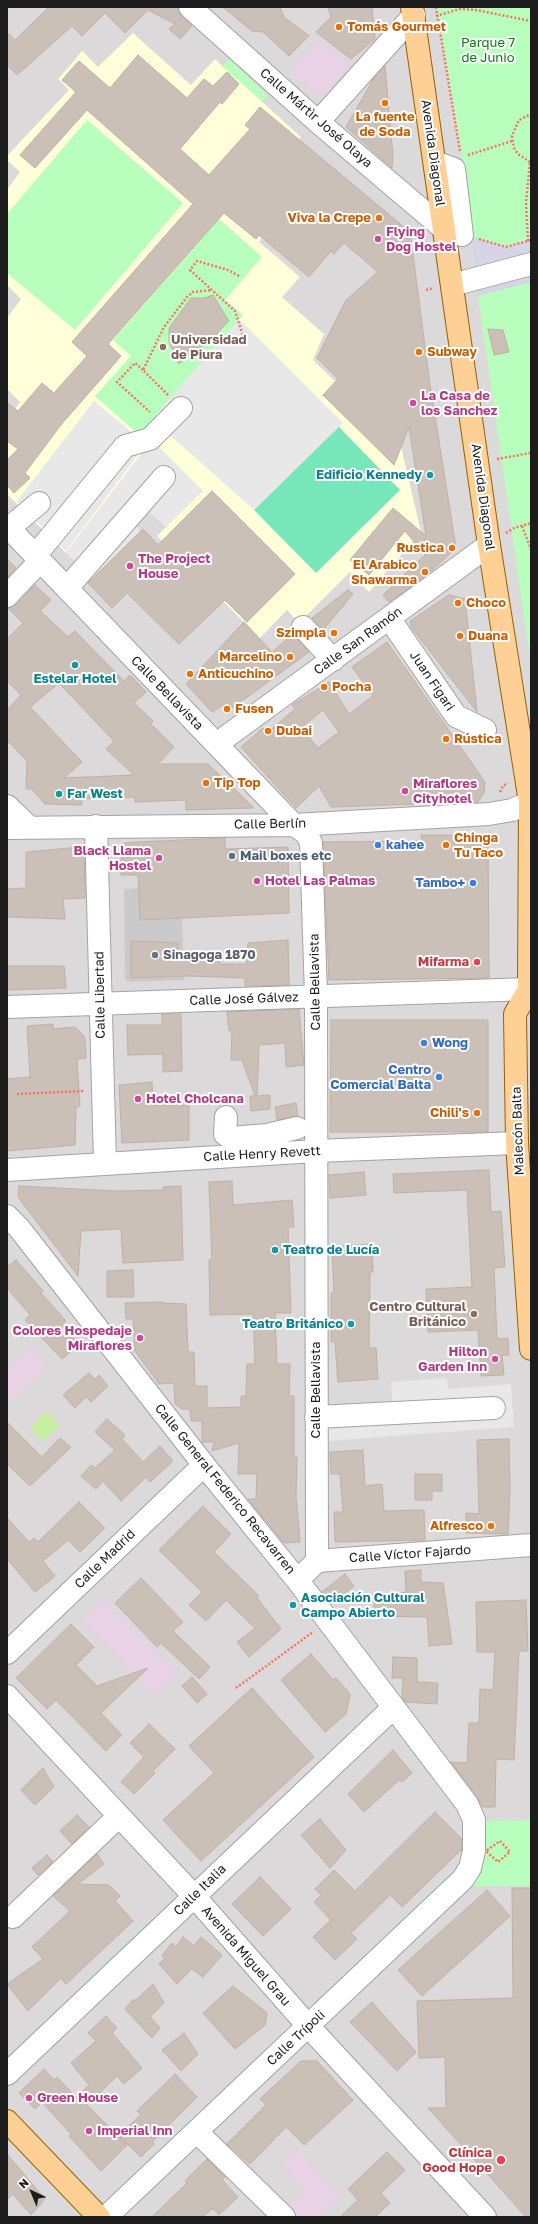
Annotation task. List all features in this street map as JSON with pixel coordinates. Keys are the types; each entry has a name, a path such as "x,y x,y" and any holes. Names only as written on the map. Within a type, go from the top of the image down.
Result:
{"main road":[{"name":"Avenida Diagonal","path":"413,11 435,162 459,233 452,285 489,546 531,802 530,992"},
{"name":"Malecón Balta","path":"530,992 515,1014 517,1143 531,1349"},
{"path":"7,2121 99,2217"}],"street":[{"name":"Calle Mártìr José Olaya","path":"190,7 318,122 459,233"},
{"path":"318,122 413,11"},
{"path":"452,285 531,264"},
{"path":"7,596 125,446 147,441 181,408"},
{"path":"67,588 164,477"},
{"path":"8,527 39,503"},
{"name":"Calle Bellavista","path":"8,527 294,825 306,833 311,843 316,996 317,1561"},
{"name":"Calle San Ramón","path":"226,737 489,546"},
{"name":"Juan Figari","path":"389,618 456,716 485,730"},
{"path":"303,627 333,660"},
{"name":"Calle Berlín","path":"7,828 294,825 489,814 512,810 531,802"},
{"path":"7,806 29,827"},
{"name":"Calle Libertad","path":"96,826 104,1164"},
{"name":"Calle José Gálvez","path":"7,1007 316,996 530,992"},
{"path":"226,1117 225,1134 231,1138 268,1145 297,1128"},
{"name":"Calle Henry Revett","path":"7,1170 104,1164 268,1145 316,1151 517,1143"},
{"name":"Calle General Federico Recavarren","path":"11,1228 298,1581 394,1706 467,1804 474,1820 480,1851"},
{"path":"316,1417 494,1408"},
{"name":"Calle Madrid","path":"7,1653 204,1465"},
{"name":"Calle Víctor Fajardo","path":"317,1561 531,1545"},
{"path":"298,1581 317,1561"},
{"name":"Avenida Miguel Grau","path":"7,1696 194,1896 309,2027 485,2217"},
{"name":"Calle Italia","path":"7,2074 394,1706"},
{"path":"13,1917 119,1816"},
{"name":"Calle Trípoli","path":"106,2217 309,2027 463,1879 480,1851"},
{"path":"197,2132 284,2217"}],"path":[{"path":"436,7 462,157 512,141"},
{"path":"437,16 461,8 531,21"},
{"path":"531,114 524,117 516,125 512,141 518,154 531,162 526,203 529,240 531,244"},
{"path":"459,233 506,247 529,240"},
{"path":"239,276 228,270 197,261 190,270 235,311 244,339"},
{"path":"143,370 164,327 187,297 193,292 212,290"},
{"path":"164,424 117,382 135,363 181,408"},
{"path":"497,459 531,453"},
{"path":"489,546 514,528 531,523"},
{"path":"522,526 531,549"},
{"path":"17,1094 103,1090"},
{"path":"236,1688 329,1621"},
{"path":"500,1841 510,1852 498,1862 480,1851 500,1841"}],"shaded area":[{"path":"7,7 531,7 531,2217 7,2217"},
{"name":"Universidad de Piura","path":"133,33 191,85 215,59 301,137 274,167 300,190 259,242 300,277 282,297 324,334 313,360 357,403 399,438 421,532 369,592 350,572 299,623 287,610 260,638 157,536 202,491 152,440 66,553 7,494 7,420 20,402 7,389 7,318 21,299 7,285 7,190 20,172 7,160 7,156 69,90 58,79 82,51 98,67"},
{"path":"318,39 350,64 322,99 291,73"},
{"path":"472,237 506,247 531,240 531,282 478,296"},
{"path":"239,319 343,423 254,510 152,419"},
{"path":"94,401 146,444 66,551 17,501"},
{"path":"152,440 203,491 166,527 143,506 132,519 140,532 93,577 66,553"},
{"path":"181,886 184,980 129,982 125,979 124,889"},
{"path":"30,1348 48,1365 7,1405 7,1371"},
{"path":"447,1378 448,1389 511,1384 514,1427 328,1441 326,1415 393,1410 391,1382"},
{"path":"103,1599 177,1674 155,1695 82,1621"},
{"path":"297,2149 340,2196 317,2217 286,2217 282,2212 306,2190 281,2164"}],"green space":[{"name":"Parque 7 de Junio","path":"436,7 531,7 531,240 506,247 472,237 462,157"},
{"path":"229,59 268,96 262,101 222,66"},
{"path":"87,120 183,203 75,330 7,273 7,214"},
{"path":"219,219 262,257 225,300 243,315 139,435 95,396 131,356 113,340"},
{"path":"531,282 531,665 478,296"},
{"path":"338,426 400,490 316,573 254,510"},
{"path":"47,1411 60,1425 43,1441 30,1428"},
{"path":"531,1820 531,1886 467,1886 483,1821"}],"building":[{"path":"49,7 178,7 181,16 192,26 180,39 169,29 175,24 148,10 125,33 105,13 82,36 72,26 17,75 7,65 7,32 15,40"},
{"path":"223,7 280,7 284,17 309,36 289,56 263,32 252,31"},
{"path":"328,7 372,7 375,39 351,59 316,32 331,17"},
{"path":"138,55 187,98 204,79 213,86 227,72 239,84 222,104 220,102 180,149 209,175 250,129 245,125 260,107 410,232 430,385 456,548 427,575 389,602 383,595 425,555 405,531 369,575 350,560 393,508 426,536 409,427 394,465 323,395 338,379 317,358 346,300 378,272 344,243 334,254 331,251 309,277 259,235 256,239 224,213 108,344 121,356 60,426 25,473 30,478 14,493 7,485 7,460 18,449 7,441 7,403 18,411 42,383 54,393 87,356 72,342 193,204 87,110 35,168 20,155 76,92 62,80 79,61 110,88"},
{"path":"385,66 393,157 392,168 346,127 374,78"},
{"path":"213,295 229,321 219,331 214,340 195,350 179,364 169,342 169,328 191,298 204,298"},
{"path":"488,329 503,330 509,352 494,355"},
{"path":"212,491 295,574 247,622 225,600 179,644 127,593 112,608 88,583 143,529 158,545"},
{"path":"7,559 16,568 7,578"},
{"path":"35,585 51,600 40,611 68,637 75,631 124,681 130,675 146,692 134,703 153,721 151,724 174,747 158,764 208,764 254,808 186,810 186,800 135,802 135,797 82,799 82,805 45,804 32,789 26,789 27,761 7,740 7,710 21,695 7,681 7,639 23,623 8,608 16,605","holes":["59,683 114,741 106,749 134,775 64,778 82,762 30,707"]},
{"path":"348,590 353,594 323,630 312,618"},
{"path":"449,595 465,599 477,712 411,627 410,621"},
{"path":"244,622 272,652 293,634 309,652 228,711 223,705 212,712 186,684"},
{"path":"387,642 485,782 484,793 478,802 331,807 319,786 296,808 241,747 263,728 267,733 295,709 292,705 329,682 349,714 373,696 352,667","holes":["323,710 339,732 318,748 301,728"]},
{"path":"421,835 488,835 489,978 329,980 323,842 422,841"},
{"path":"225,838 225,849 288,847 289,913 140,920 138,875 121,875 121,846 125,843 137,842"},
{"path":"80,847 84,851 85,898 63,899 65,919 7,917 7,889 26,888 26,852"},
{"path":"288,940 289,985 245,986 245,978 189,976 131,978 131,941 178,943 178,960 220,957 220,964 246,964 248,943"},
{"path":"7,966 64,966 66,988 7,990"},
{"path":"299,1009 304,1065 286,1067 285,1043 259,1045 257,1096 270,1095 270,1109 251,1111 250,1096 255,1096 242,1060 231,1060 232,1030 229,1031 227,1012"},
{"path":"162,1014 181,1014 182,1071 163,1072 163,1054 128,1055 127,1025 162,1025"},
{"path":"331,1020 488,1020 488,1132 330,1132"},
{"path":"53,1024 53,1029 75,1027 85,1037 86,1058 77,1059 80,1106 76,1107 75,1145 7,1151 7,1079 30,1077 27,1026"},
{"path":"152,1082 153,1105 189,1105 189,1140 122,1143 119,1085"},
{"path":"296,1103 298,1116 277,1120 275,1107"},
{"path":"489,1170 491,1212 501,1211 505,1267 494,1268 497,1339 508,1338 509,1355 502,1355 504,1375 481,1376 478,1330 428,1332 426,1289 472,1287 467,1190 394,1193 393,1174"},
{"path":"364,1172 366,1195 330,1198 329,1175"},
{"path":"232,1181 233,1205 292,1200 294,1227 288,1227 291,1313 275,1313 277,1364 290,1364 289,1396 294,1396 294,1457 297,1457 296,1496 300,1542 284,1543 248,1499 256,1499 257,1474 238,1474 239,1443 212,1451 214,1442 202,1442 202,1421 191,1421 190,1409 182,1409 175,1404 174,1383 159,1384 135,1351 133,1319 126,1319 125,1303 162,1302 186,1304 188,1352 194,1352 195,1386 207,1386 207,1408 241,1407 241,1396 246,1396 247,1364 255,1364 253,1314 210,1315 209,1260 212,1260 209,1182"},
{"path":"19,1186 116,1191 163,1190 163,1187 181,1186 183,1260 123,1263 121,1229 81,1231 78,1276 18,1197"},
{"path":"372,1244 373,1272 370,1272 369,1348 376,1348 378,1379 338,1382 335,1342 331,1342 331,1293 334,1293 332,1247"},
{"path":"16,1260 43,1291 41,1293 66,1321 62,1325 79,1344 62,1359 25,1320 30,1315 7,1288 7,1267"},
{"path":"133,1270 134,1297 107,1297 107,1271"},
{"path":"89,1373 95,1379 99,1375 108,1386 91,1402 86,1397 75,1408 63,1395"},
{"path":"107,1419 125,1435 122,1439 143,1462 160,1446 173,1461 150,1482 146,1477 121,1501 103,1481 96,1489 81,1476 91,1465 95,1468 115,1450 95,1432"},
{"path":"7,1422 42,1457 60,1438 71,1447 30,1486 7,1464"},
{"path":"509,1439 510,1490 508,1534 466,1533 466,1513 479,1514 477,1440"},
{"path":"363,1450 365,1486 382,1484 384,1511 424,1510 425,1540 335,1542 334,1512 343,1512 340,1474 331,1474 330,1452"},
{"path":"415,1474 442,1474 442,1491 432,1491 432,1500 415,1500"},
{"path":"79,1502 105,1528 80,1552 68,1540 43,1561 55,1576 35,1592 7,1559 7,1518 29,1542 34,1538 38,1542"},
{"path":"203,1506 231,1534 214,1552 259,1596 257,1598 281,1629 249,1657 237,1642 255,1628 226,1600 206,1621 189,1605 202,1592 159,1550"},
{"path":"421,1570 421,1582 443,1583 452,1644 429,1646 427,1617 374,1616 374,1599 406,1592 405,1571"},
{"path":"345,1574 354,1586 331,1604 322,1592"},
{"path":"141,1578 183,1622 173,1631 210,1667 199,1679 161,1643 157,1647 115,1603"},
{"path":"526,1600 528,1651 519,1651 514,1760 496,1759 495,1807 482,1807 477,1796 451,1762 467,1763 469,1723 479,1723 480,1689 493,1690 495,1652 477,1652 476,1602"},
{"path":"71,1624 94,1647 76,1665 97,1686 148,1668 101,1713 122,1735 106,1751 56,1700 47,1709 16,1678"},
{"path":"311,1654 333,1680 336,1678 350,1694 346,1714 325,1732 281,1680"},
{"path":"393,1657 417,1658 417,1682 438,1683 437,1704 406,1702 402,1697 403,1678 392,1678"},
{"path":"192,1677 207,1694 197,1703 182,1686"},
{"path":"252,1688 314,1757 201,1861 163,1820 214,1773 189,1746"},
{"path":"149,1724 175,1749 153,1771 155,1773 134,1794 121,1782 144,1757 130,1743"},
{"path":"393,1750 412,1773 402,1782 399,1780 364,1812 348,1794"},
{"path":"43,1768 54,1787 35,1805 21,1790"},
{"path":"435,1812 462,1839 462,1849 402,1907 390,1895 351,1933 357,1939 335,1960 313,1937 331,1920 314,1902 321,1895 315,1889 334,1870 355,1891"},
{"path":"77,1815 89,1827 72,1844 60,1831"},
{"path":"320,1819 346,1850 330,1868 301,1835"},
{"path":"97,1854 104,1864 78,1884 109,1885 120,1896 115,1901 133,1921 66,1984 61,1978 28,2011 7,1984 43,1959 32,1947 70,1911 53,1896"},
{"path":"47,1855 53,1862 38,1875 32,1868"},
{"path":"260,1877 291,1909 263,1936 232,1904"},
{"name":"Clínica Good Hope","path":"512,1888 531,1888 531,2217 526,2217 428,2108 446,2108 445,2057 419,2058 417,2001 513,1998"},
{"path":"487,1890 510,1916 422,1996 398,1970"},
{"path":"183,1937 194,1946 201,1937 222,1955 203,1977 192,1969 177,1984 159,1964 165,1958 162,1956 172,1943 176,1947"},
{"path":"153,1984 164,2003 150,2017 160,2028 152,2038 125,2009 134,1999 135,2001"},
{"path":"233,1986 267,2013 265,2025 235,2049 203,2013"},
{"path":"372,2002 416,2052 397,2071 350,2022"},
{"path":"106,2016 117,2028 112,2033 142,2068 124,2084 117,2076 87,2105 127,2145 101,2171 69,2136 71,2134 42,2102 35,2109 19,2093 44,2069 54,2080 57,2077 76,2097 89,2085 71,2063 96,2041 88,2033"},
{"path":"184,2033 198,2054 181,2071 162,2050"},
{"path":"301,2061 317,2061 353,2100 304,2145 286,2127 250,2164 227,2144 266,2105 260,2099"},
{"path":"175,2074 197,2097 152,2142 154,2144 141,2157 119,2136 141,2114 137,2111"},
{"path":"387,2152 405,2170 381,2193 390,2203 375,2217 340,2217 358,2200 348,2189"},
{"path":"7,2154 45,2199 31,2215 13,2194 7,2200"},
{"path":"207,2159 225,2177 222,2180 238,2197 219,2215 213,2208 203,2217 152,2217 187,2183 185,2181"}],"place":[{"name":"Tomás Gourmet","path":"339,27"},
{"name":"La fuente de Soda","path":"385,103"},
{"name":"Viva la Crepe","path":"379,218"},
{"name":"Flying Dog Hostel","path":"378,239"},
{"name":"Universidad de Piura","path":"163,347"},
{"name":"Subway","path":"419,352"},
{"name":"La Casa de los Sanchez","path":"413,403"},
{"name":"Edificio Kennedy","path":"430,475"},
{"name":"Rustica","path":"452,548"},
{"name":"The Project House","path":"130,566"},
{"name":"El Arabico Shawarma","path":"425,572"},
{"name":"Choco","path":"458,603"},
{"name":"Szimpla","path":"334,633"},
{"name":"Duana","path":"460,636"},
{"name":"Marcelino","path":"290,657"},
{"name":"Estelar Hotel","path":"75,665"},
{"name":"Anticuchino","path":"190,674"},
{"name":"Pocha","path":"324,687"},
{"name":"Fusen","path":"227,709"},
{"name":"Dubai","path":"268,731"},
{"name":"Rústica","path":"446,739"},
{"name":"Tip Top","path":"206,783"},
{"name":"Miraflores Cityhotel","path":"405,791"},
{"name":"Far West","path":"59,794"},
{"name":"kahee","path":"378,845"},
{"name":"Chinga Tu Taco","path":"446,845"},
{"name":"Mail boxes etc","path":"232,856"},
{"name":"Black Llama Hostel","path":"159,858"},
{"name":"Hotel Las Palmas","path":"257,881"},
{"name":"Tambo+","path":"473,883"},
{"name":"Sinagoga 1870","path":"155,955"},
{"name":"Mifarma","path":"477,962"},
{"name":"Wong","path":"424,1043"},
{"name":"Centro Comercial Balta","path":"439,1077"},
{"name":"Hotel Cholcana","path":"138,1099"},
{"name":"Chili's","path":"477,1113"},
{"name":"Teatro de Lucía","path":"275,1250"},
{"name":"Centro Cultural Británico","path":"474,1314"},
{"name":"Teatro Británico","path":"351,1324"},
{"name":"Colores Hospedaje Miraflores","path":"140,1338"},
{"name":"Hilton Garden Inn","path":"495,1359"},
{"name":"Alfresco","path":"491,1526"},
{"name":"Asociación Cultural Campo Abierto","path":"293,1605"},
{"name":"Green House","path":"29,2098"},
{"name":"Imperial Inn","path":"89,2131"},
{"name":"Clínica Good Hope","path":"501,2160"}]}
